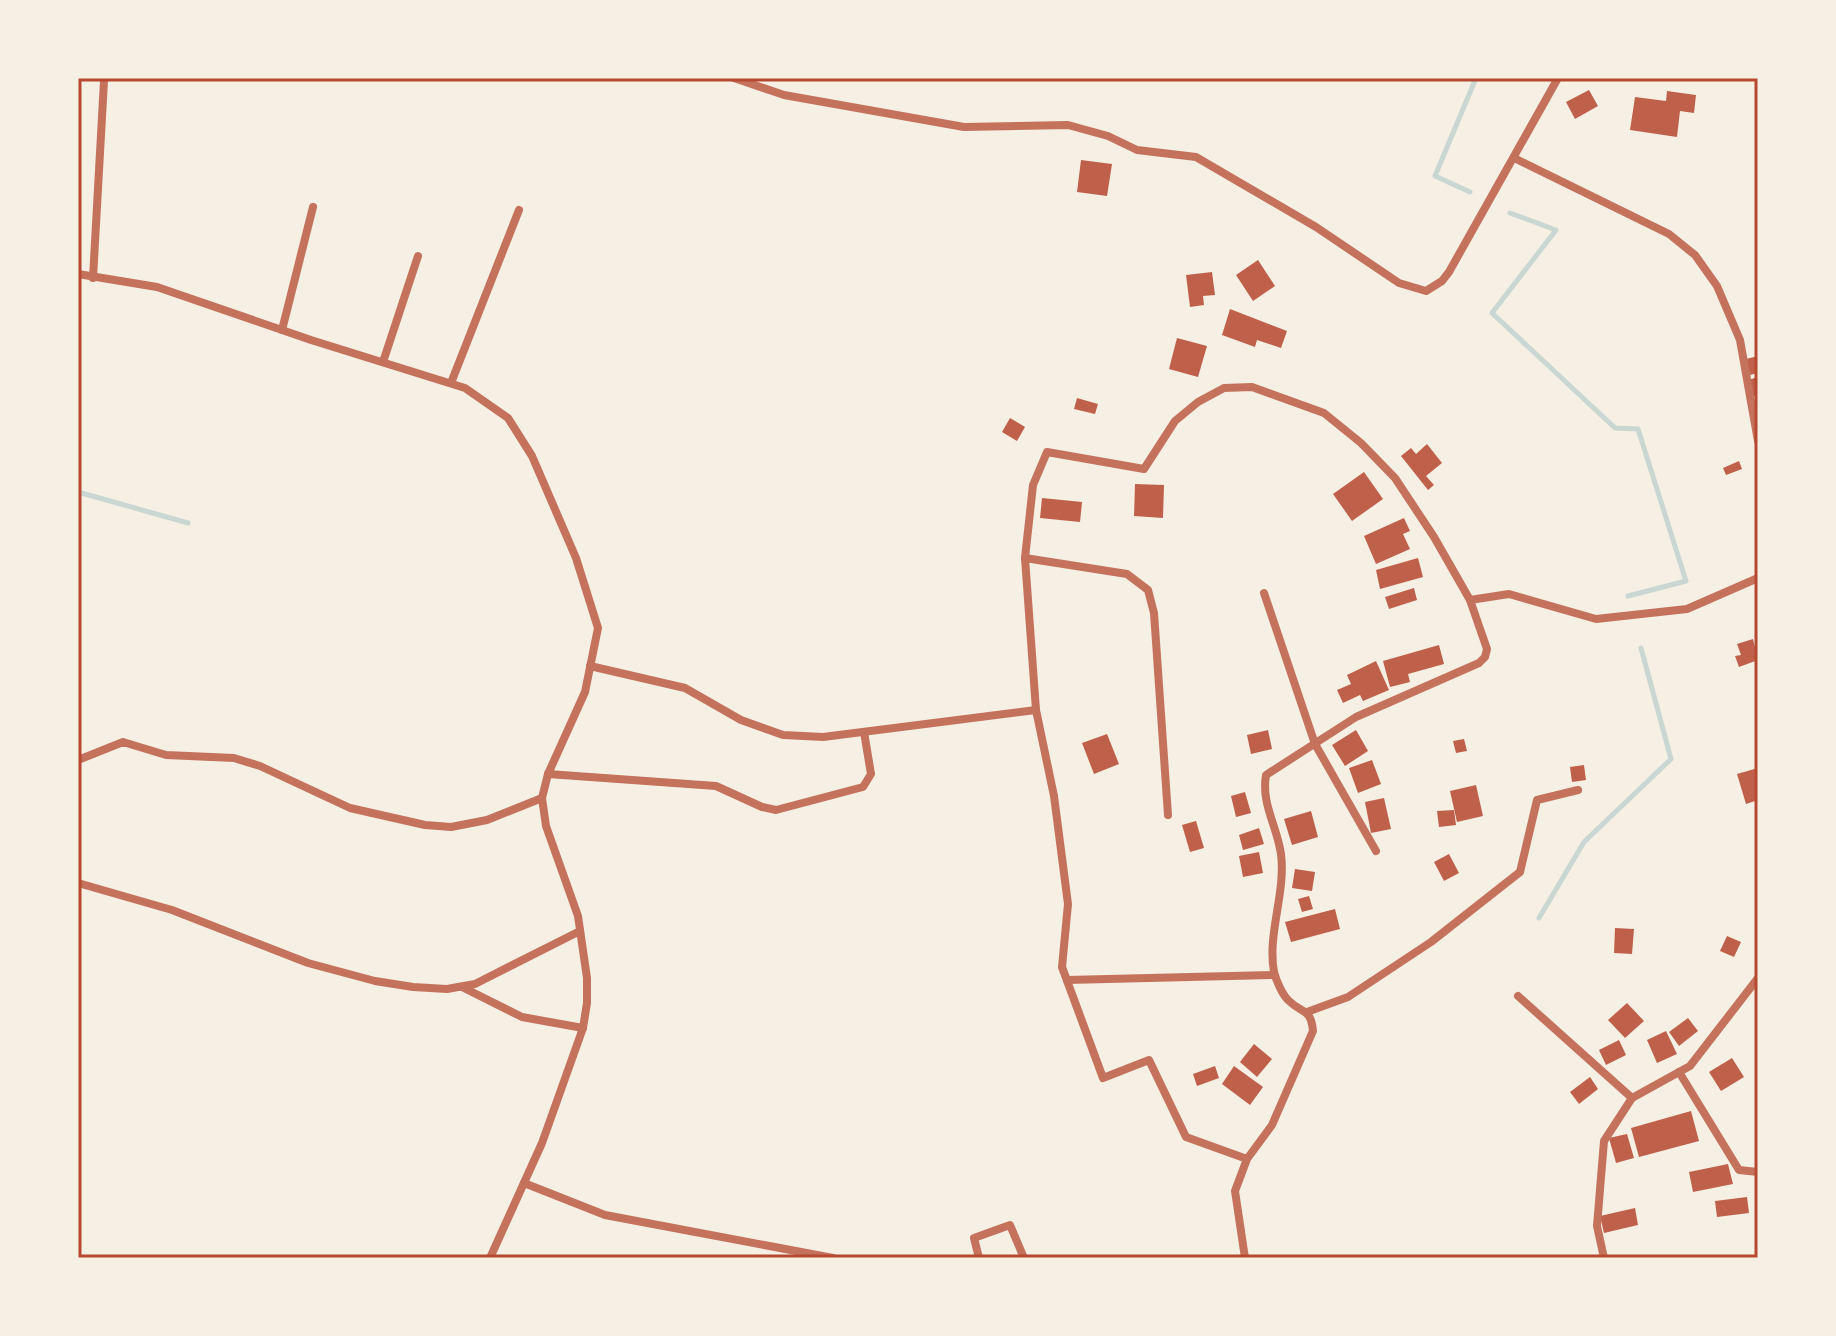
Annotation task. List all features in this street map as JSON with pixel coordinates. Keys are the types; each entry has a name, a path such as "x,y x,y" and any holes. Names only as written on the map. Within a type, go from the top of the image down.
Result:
{"street":[{"path":"734,78 784,95 964,127 1068,125 1108,136 1137,150 1196,157 1316,227 1399,283 1420,291 1435,287 1449,272 1558,78"},
{"path":"93,278 104,81"},
{"path":"1514,158 1669,234 1695,255 1717,286 1740,340 1758,441"},
{"path":"282,330 313,207"},
{"path":"451,383 519,210"},
{"path":"383,362 418,256"},
{"path":"78,274 157,287 465,388 508,418 532,456 576,558 598,628 585,692 548,774 542,798 546,826 578,916 587,978 587,1003 583,1028 542,1143 490,1258"},
{"path":"1245,1258 1235,1191 1247,1159 1272,1125 1313,1031 1307,1012 1287,999 1274,975 1281,854 1266,805 1266,775 1356,717 1479,663 1487,649 1470,600 1395,478 1361,443 1324,413 1252,387 1224,388 1198,402 1175,421 1144,469 1047,452 1033,485 1025,558 1036,710 1054,796 1068,904 1062,967 1103,1078 1149,1060 1186,1137 1247,1159"},
{"path":"1025,558 1127,574 1148,590 1154,613 1168,815"},
{"path":"1470,600 1509,594 1596,619 1687,609 1758,578"},
{"path":"1264,593 1315,744 1376,851"},
{"path":"590,666 685,688 741,720 783,735 823,737 1036,710"},
{"path":"548,774 716,786 762,807 776,810 863,787 871,774 864,732"},
{"path":"78,760 123,742 166,755 234,758 260,766 350,808 425,825 451,827 487,820 542,798"},
{"path":"1307,1012 1348,997 1384,974 1431,942 1520,872 1537,800 1578,790"},
{"path":"78,883 172,910 308,963 375,981 413,987 447,989 475,984 580,931"},
{"path":"1067,980 1274,975"},
{"path":"1604,1258 1597,1226 1604,1141 1632,1098 1690,1066 1755,990 1758,978"},
{"path":"462,986 522,1017 583,1028"},
{"path":"1518,996 1632,1098"},
{"path":"1679,1072 1739,1170 1758,1172"},
{"path":"524,1183 605,1215 833,1258"},
{"path":"979,1258 974,1238 1010,1225 1024,1258"}],"building":[{"path":"1589,90 1598,106 1575,119 1566,102"},
{"path":"1667,91 1696,95 1694,113 1680,111 1677,137 1630,130 1635,97 1666,101"},
{"path":"1081,160 1112,164 1107,196 1077,192"},
{"path":"1258,260 1275,286 1253,301 1236,275"},
{"path":"1212,272 1215,295 1203,296 1204,305 1190,307 1186,275"},
{"path":"1230,309 1287,331 1281,348 1257,340 1255,347 1222,335"},
{"path":"1177,338 1207,346 1198,377 1169,369"},
{"path":"1758,356 1758,373 1750,375 1746,359"},
{"path":"1758,377 1758,395 1753,397 1748,380"},
{"path":"1077,398 1098,404 1095,414 1074,409"},
{"path":"1010,418 1025,427 1017,441 1002,432"},
{"path":"1427,444 1442,463 1426,476 1434,485 1428,490 1401,456 1411,448 1416,454"},
{"path":"1739,461 1742,469 1726,475 1723,468"},
{"path":"1364,472 1383,499 1352,521 1333,494"},
{"path":"1135,484 1164,485 1163,518 1134,516"},
{"path":"1042,498 1082,502 1080,522 1040,518"},
{"path":"1404,518 1410,531 1403,534 1410,549 1376,564 1364,536"},
{"path":"1418,558 1423,577 1380,589 1376,570"},
{"path":"1414,588 1417,600 1389,609 1385,597"},
{"path":"1753,639 1758,660 1739,667 1735,656 1741,655 1737,644"},
{"path":"1439,645 1444,664 1408,674 1410,682 1390,687 1383,661"},
{"path":"1376,661 1389,690 1363,701 1360,695 1343,703 1337,690 1351,684 1347,675"},
{"path":"1268,730 1272,749 1251,754 1247,735"},
{"path":"1356,730 1368,751 1345,766 1332,745"},
{"path":"1107,734 1119,764 1094,774 1082,743"},
{"path":"1464,739 1467,751 1456,753 1453,741"},
{"path":"1372,760 1381,784 1358,793 1349,768"},
{"path":"1584,765 1586,780 1572,782 1570,767"},
{"path":"1758,768 1758,800 1746,804 1737,774"},
{"path":"1476,785 1483,816 1457,822 1450,791"},
{"path":"1245,792 1251,813 1236,817 1231,796"},
{"path":"1384,798 1391,829 1371,833 1365,802"},
{"path":"1454,810 1456,825 1439,827 1437,811"},
{"path":"1311,811 1318,837 1292,845 1284,819"},
{"path":"1196,821 1204,848 1190,852 1182,825"},
{"path":"1259,828 1264,844 1243,850 1239,835"},
{"path":"1259,852 1263,873 1243,877 1239,856"},
{"path":"1449,854 1459,873 1444,881 1434,862"},
{"path":"1295,869 1315,872 1312,891 1292,888"},
{"path":"1309,896 1313,909 1302,912 1298,899"},
{"path":"1335,909 1340,929 1291,942 1285,922"},
{"path":"1615,928 1634,929 1632,954 1614,953"},
{"path":"1727,936 1741,942 1734,957 1720,951"},
{"path":"1627,1003 1644,1021 1625,1038 1608,1020"},
{"path":"1688,1018 1698,1031 1679,1046 1669,1032"},
{"path":"1666,1031 1677,1054 1657,1063 1647,1040"},
{"path":"1619,1040 1626,1055 1606,1065 1599,1050"},
{"path":"1254,1044 1272,1059 1257,1077 1240,1062"},
{"path":"1732,1058 1744,1077 1721,1091 1709,1072"},
{"path":"1215,1066 1219,1078 1197,1086 1193,1074"},
{"path":"1234,1066 1263,1087 1250,1105 1222,1084"},
{"path":"1590,1077 1598,1089 1579,1104 1570,1092"},
{"path":"1691,1111 1699,1141 1639,1157 1631,1128"},
{"path":"1627,1134 1634,1158 1616,1163 1609,1138"},
{"path":"1728,1164 1733,1184 1693,1192 1689,1172"},
{"path":"1747,1197 1749,1213 1717,1217 1715,1201"},
{"path":"1635,1208 1638,1225 1604,1233 1600,1216"}],"waterway":[{"path":"1470,192 1435,176 1476,78"},
{"path":"1510,213 1556,230 1492,313 1615,428 1638,429 1686,581 1628,596"},
{"path":"78,492 188,523"},
{"path":"1539,918 1584,842 1671,759 1641,648"}]}
